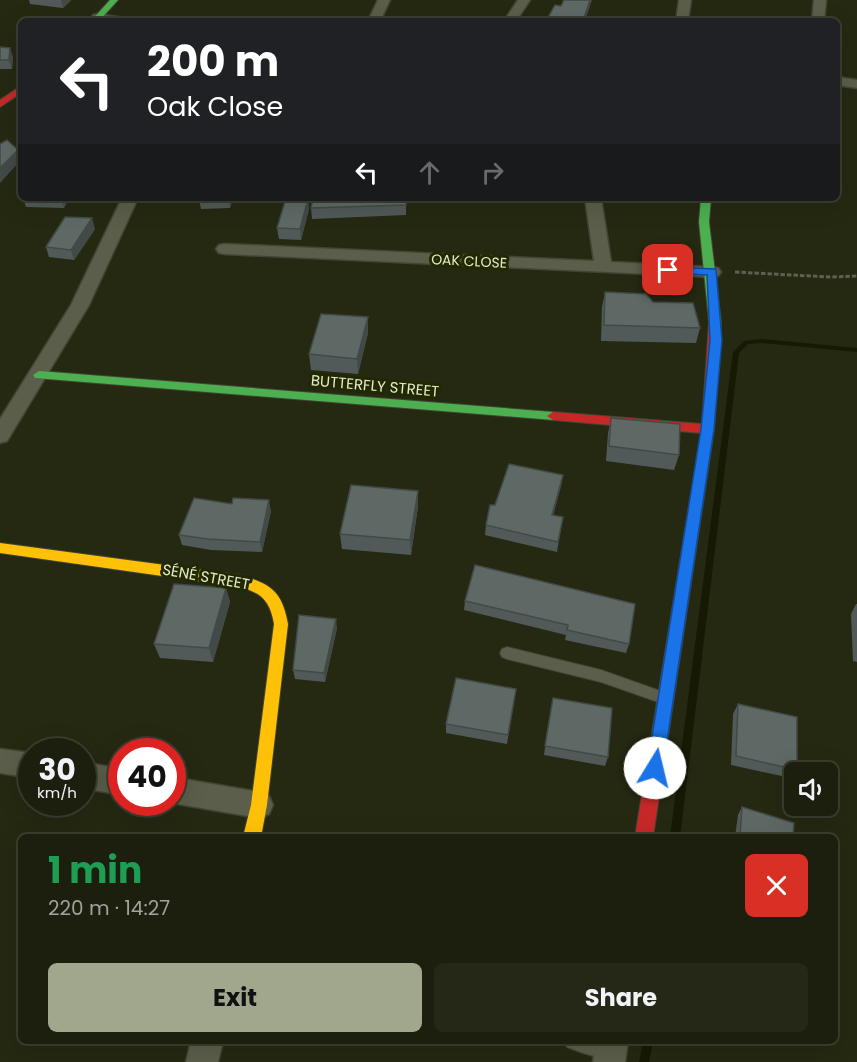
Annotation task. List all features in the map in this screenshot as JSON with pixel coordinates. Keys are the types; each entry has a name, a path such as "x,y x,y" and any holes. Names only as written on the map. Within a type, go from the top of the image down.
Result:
{"street":[{"path":"98,18 114,0"},
{"path":"375,18 384,0"},
{"path":"512,18 524,0"},
{"path":"682,18 685,0"},
{"path":"818,18 820,0"},
{"path":"840,81 857,84"},
{"path":"0,104 18,91"},
{"path":"0,436 39,375 102,262 129,201"},
{"path":"593,201 603,267"},
{"path":"644,834 708,429 716,340 712,272 705,224 706,201"},
{"name":"OAK CLOSE","path":"225,249 712,272"},
{"name":"BUTTERFLY STREET","path":"39,375 708,429"},
{"name":"SÉNÉ STREET","path":"0,548 183,572 251,584 274,596 279,606 281,624 259,805 253,834"},
{"path":"0,761 18,764"},
{"path":"186,792 259,805"},
{"path":"202,1062 206,1044"}],"lane":[{"path":"507,652 601,676 666,699"},
{"path":"584,1044 611,1051"}],"path":[{"path":"712,272 857,276"}],"building":[{"path":"564,0 590,0 584,18 548,18 555,5 561,6"},
{"path":"0,47 10,48 9,60 0,60"},
{"path":"7,140 18,150 0,168 0,144"},
{"path":"285,201 307,201 300,229 277,228"},
{"path":"312,201 406,201 406,205 311,208"},
{"path":"65,217 92,218 71,250 46,247"},
{"path":"605,292 646,294 653,302 693,303 700,328 604,325"},
{"path":"321,314 368,317 357,359 309,354"},
{"path":"611,418 680,424 679,455 609,446"},
{"path":"509,464 563,475 552,515 563,517 558,542 486,525 490,505 495,505"},
{"path":"351,485 418,491 410,540 340,534"},
{"path":"194,498 232,504 233,498 269,500 260,542 179,535"},
{"path":"475,565 635,604 629,644 567,630 568,625 465,601"},
{"path":"174,584 226,588 209,648 154,644"},
{"path":"299,615 336,619 324,673 293,670"},
{"path":"456,678 516,689 508,735 446,724"},
{"path":"553,698 612,708 608,757 545,746"},
{"path":"738,704 797,717 797,762 784,762 784,767 736,756"},
{"path":"742,807 794,823 793,834 740,834"}],"waterway":[{"path":"675,834 736,352 746,342 762,341 857,350"},
{"path":"644,1062 647,1044"}],"traffic: fast":[{"path":"98,18 114,0"},
{"path":"706,201 704,222 715,322"},
{"path":"39,375 553,416"}],"traffic: slow":[{"path":"0,548 240,581 258,586 270,594 277,606 281,624 259,805 253,834"}],"traffic: jam":[{"path":"0,104 18,91"},
{"path":"644,834 708,429 715,322"},
{"path":"553,416 708,429"}],"route":[{"path":"655,768 708,429 716,340 712,272 668,270"}]}
